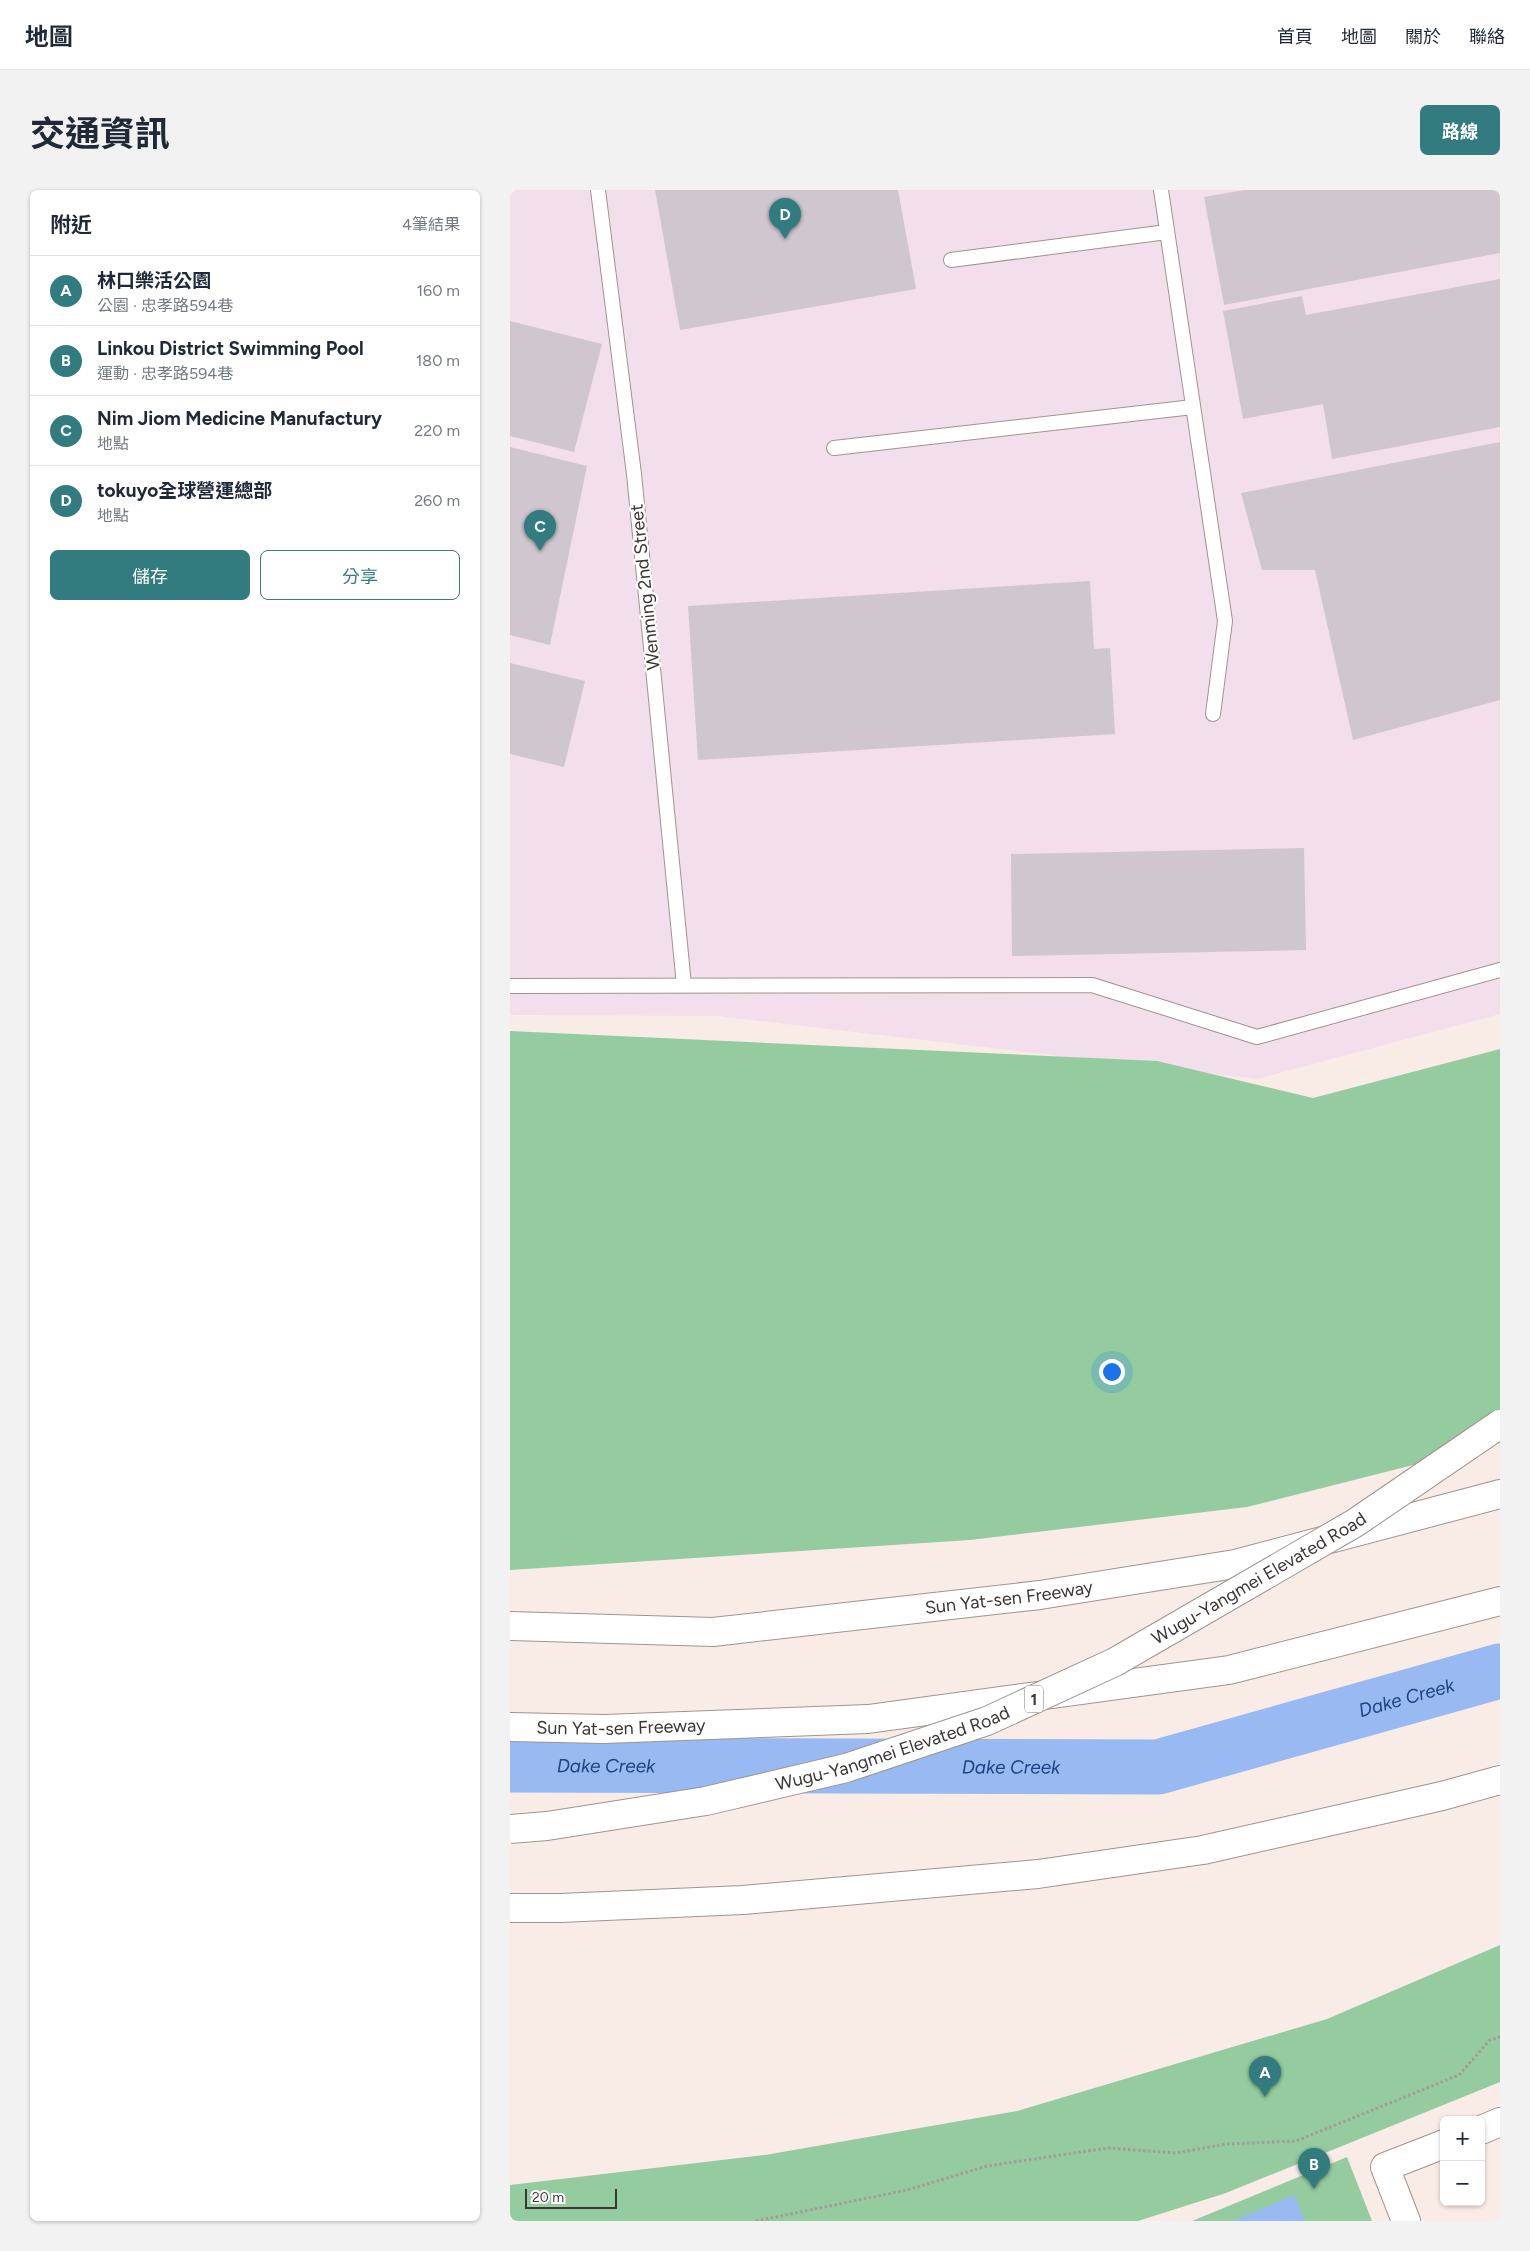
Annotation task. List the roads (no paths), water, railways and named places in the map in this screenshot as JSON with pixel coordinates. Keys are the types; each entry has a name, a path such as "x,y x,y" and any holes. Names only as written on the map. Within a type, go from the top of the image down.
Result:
{"main road":[{"name":"Wugu-Yangmei Elevated Road","path":"510,1829 547,1826 706,1801 846,1768 987,1721 1115,1662 1356,1523 1500,1424"},
{"name":"Sun Yat-sen Freeway","path":"510,1626 713,1632 1040,1595 1235,1564 1500,1494"},
{"name":"Sun Yat-sen Freeway","path":"510,1728 604,1730 868,1719 1229,1670 1500,1601"},
{"path":"510,1908 560,1908 743,1900 1038,1874 1203,1850 1442,1796 1500,1780"},
{"path":"1485,2128 1500,2122"},
{"path":"1406,2221 1385,2167 1440,2146"}],"lane":[{"name":"Wenming 2nd Street","path":"598,190 634,474 684,985"},
{"path":"1161,190 1225,621 1213,714"},
{"path":"951,260 1167,232"},
{"path":"834,448 1193,407"},
{"path":"510,986 1092,985 1257,1037 1500,970"}],"water":[{"path":"1294,2195 1305,2221 1233,2221"}],"waterway":[{"name":"Dake Creek","path":"510,1765 1158,1767 1500,1671"}],"place":[{"name":"tokuyo全球營運總部","path":"785,239"},
{"name":"Nim Jiom Medicine Manufactury","path":"540,551"},
{"name":"林口樂活公園","path":"1265,2097"},
{"name":"Linkou District Swimming Pool","path":"1314,2189"}]}
